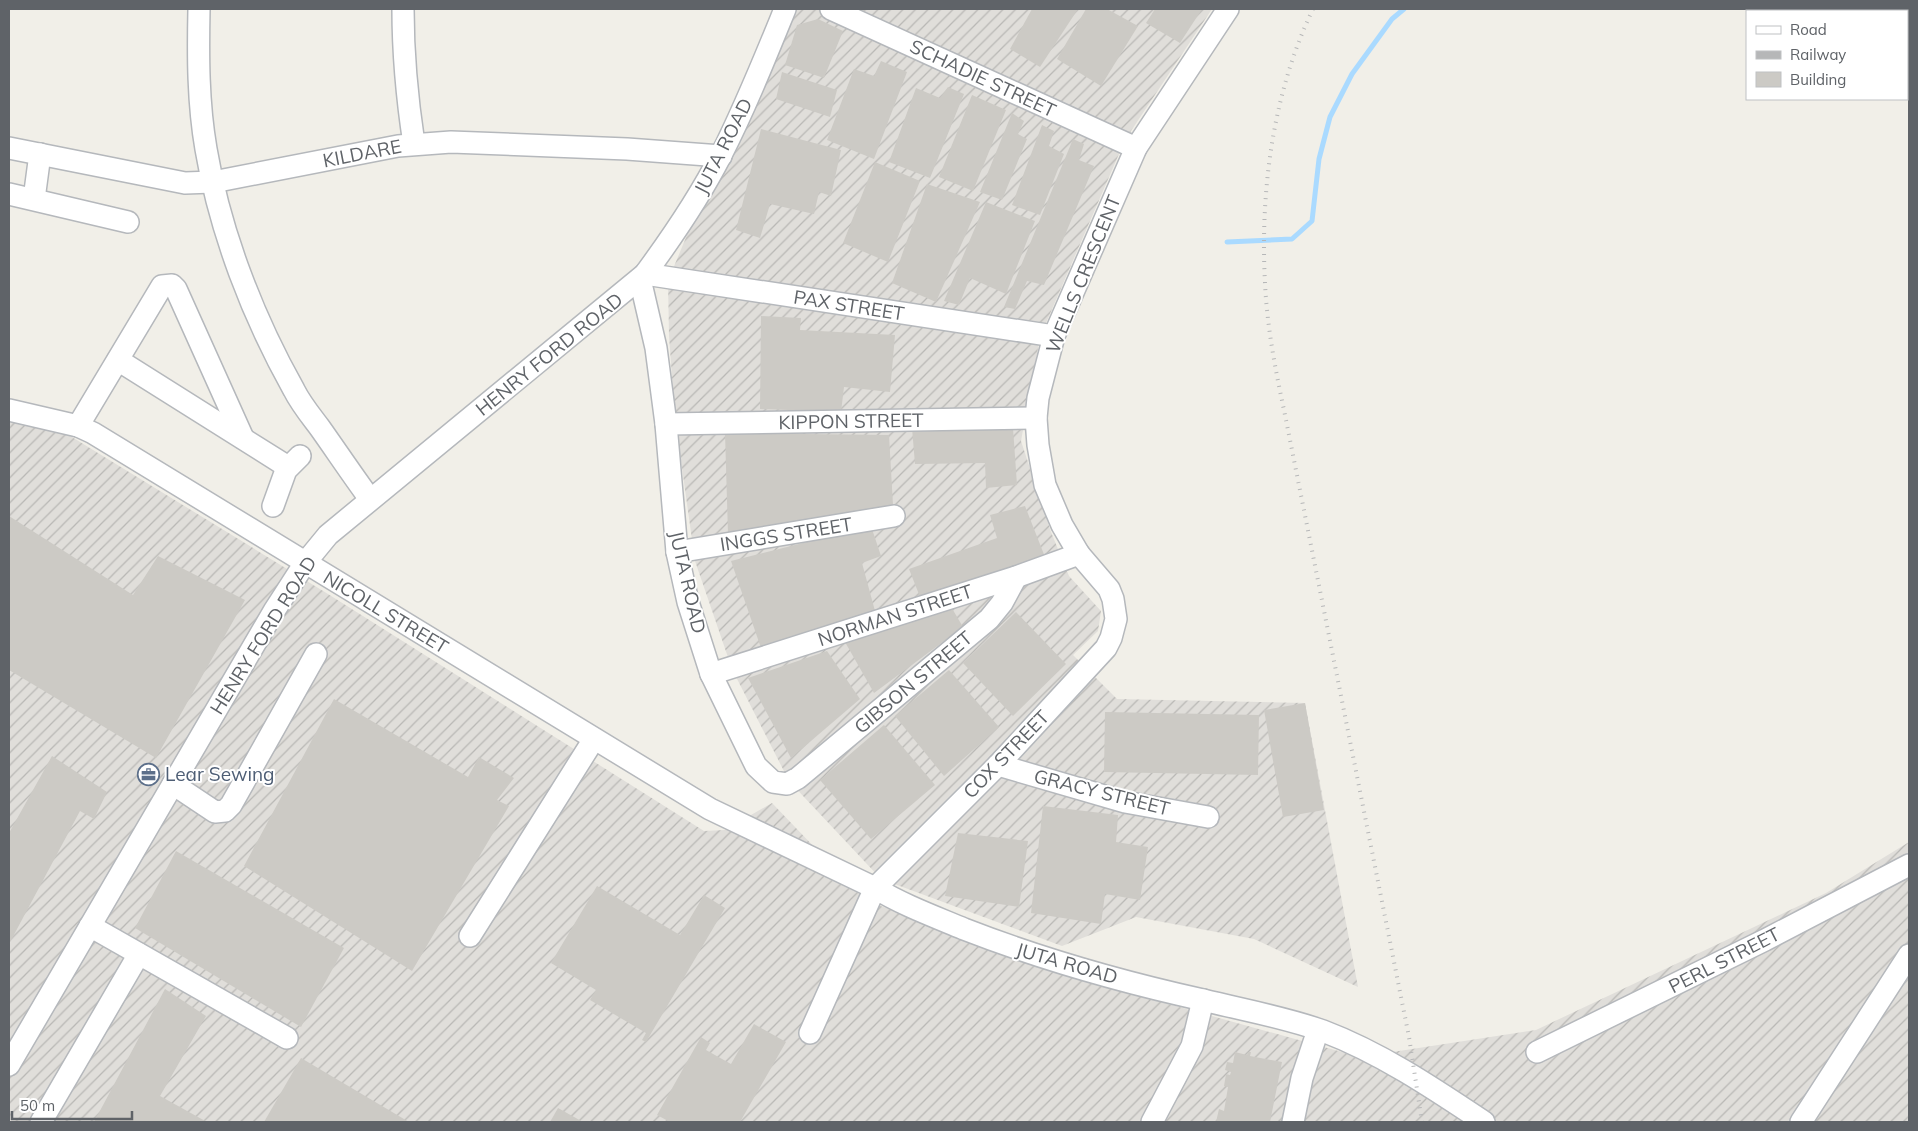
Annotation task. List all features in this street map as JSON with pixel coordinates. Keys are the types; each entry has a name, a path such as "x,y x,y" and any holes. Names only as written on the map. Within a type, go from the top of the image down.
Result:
{"street":[{"path":"199,9 198,56 200,100 206,148 218,208 232,250 260,322 295,392 370,499"},
{"path":"403,9 403,57 414,144"},
{"name":"JUTA ROAD","path":"784,9 759,72 720,156 684,220 643,277 656,348 666,424 677,552 688,602 711,674 756,766 773,782 787,784 798,778"},
{"name":"SCHADIE STREET","path":"831,9 1136,148"},
{"name":"WELLS CRESCENT","path":"1116,608 1109,589 1079,554 1062,525 1045,485 1038,445 1036,418 1038,398 1054,336 1136,148 1228,9"},
{"name":"KILDARE","path":"9,148 185,183 213,182 414,144 451,142 533,144 720,156"},
{"path":"34,199 40,154"},
{"path":"9,194 128,222"},
{"name":"PAX STREET","path":"643,277 1054,336"},
{"name":"HENRY FORD ROAD","path":"9,1064 274,611 305,563 328,535 370,499 643,277"},
{"path":"78,426 162,286 172,285 176,289 243,438"},
{"path":"118,360 243,438 294,462 273,506"},
{"name":"NICOLL STREET","path":"9,410 78,426 594,739 730,819"},
{"name":"KIPPON STREET","path":"666,424 1036,418"},
{"name":"INGGS STREET","path":"677,552 894,516"},
{"name":"NORMAN STREET","path":"711,674 1016,577 1079,554"},
{"name":"GIBSON STREET","path":"798,778 989,619 1002,603 1016,577"},
{"name":"COX STREET","path":"875,888 998,765 1106,648 1114,629 1116,608"},
{"path":"173,784 215,812 225,811 231,805 316,654"},
{"path":"470,936 594,739"},
{"name":"GRACY STREET","path":"998,765 1125,802 1208,817"},
{"name":"JUTA ROAD","path":"730,819 915,909 1049,960 1203,1000 1255,1011 1318,1030 1365,1050 1416,1076 1484,1122"},
{"name":"PERL STREET","path":"1537,1052 1757,944 1909,865"},
{"path":"810,1033 875,888"},
{"path":"90,926 287,1038"},
{"path":"41,1122 139,954"},
{"path":"1801,1122 1909,955"},
{"path":"1152,1122 1192,1046 1203,1000"},
{"path":"1292,1122 1302,1078 1318,1030"}],"shaded area":[{"path":"797,9 1212,9 1125,140 1040,337 1021,441 1051,532 1069,576 1101,611 1098,631 1073,655 1117,699 1305,703 1358,987 1254,939 1136,917 1062,946 881,879 789,781 732,669 695,561 675,418 669,336 668,281 701,201"},
{"path":"9,421 67,434 328,594 704,831 725,830 772,803 865,900 1060,974 1360,1057 1536,1030 1826,893 1909,842 1909,1122 9,1122"}],"building":[{"path":"1032,9 1078,9 1040,67 1010,49"},
{"path":"1086,9 1107,9 1138,26 1101,86 1057,59"},
{"path":"1155,9 1202,9 1180,43 1146,23"},
{"path":"818,19 843,31 824,78 785,65 797,25"},
{"path":"881,61 907,72 874,159 827,140 854,69 874,76"},
{"path":"782,72 837,90 830,117 776,99"},
{"path":"948,87 964,94 930,178 889,162 916,88 940,98"},
{"path":"972,95 1006,110 973,191 939,177"},
{"path":"1012,113 1024,121 1018,134 1027,139 1002,200 980,192"},
{"path":"1042,125 1054,131 1049,146 1064,154 1040,215 1012,205"},
{"path":"761,129 841,150 831,196 819,192 814,214 770,204 760,238 736,230"},
{"path":"1073,139 1084,144 1079,160 1094,166 1044,285 1027,281 1015,309 1004,307"},
{"path":"875,162 920,181 888,262 843,243"},
{"path":"927,184 980,202 936,302 892,283"},
{"path":"986,202 1035,221 1006,294 970,278 959,305 944,301"},
{"path":"761,316 801,318 800,330 895,335 890,392 844,387 841,412 760,409"},
{"path":"912,428 1013,428 1017,485 986,488 985,463 915,464"},
{"path":"725,433 889,435 893,505 728,534"},
{"path":"1025,506 1045,557 922,602 909,569 997,538 990,515"},
{"path":"9,516 133,595 158,556 245,600 156,758 9,670"},
{"path":"871,526 881,556 862,563 875,611 761,648 731,561"},
{"path":"950,605 963,627 874,693 845,642"},
{"path":"1016,612 1066,664 1013,716 963,663"},
{"path":"827,651 860,699 791,758 748,678"},
{"path":"949,670 999,727 944,776 895,716"},
{"path":"334,699 468,777 479,757 514,778 497,800 509,806 412,971 244,866"},
{"path":"1305,703 1324,810 1283,817 1264,710"},
{"path":"1105,712 1259,715 1258,775 1104,772"},
{"path":"884,725 935,785 871,839 820,780"},
{"path":"52,756 107,792 94,819 80,811 9,944 9,833"},
{"path":"1043,806 1118,815 1116,842 1148,847 1140,900 1105,894 1101,924 1031,913"},
{"path":"958,833 1028,841 1019,907 945,896"},
{"path":"176,851 344,948 301,1027 135,928"},
{"path":"597,886 680,935 704,895 725,908 646,1042 642,1040 646,1033 590,1000 596,990 551,963"},
{"path":"165,989 206,1016 160,1096 207,1122 94,1122"},
{"path":"754,1024 786,1042 740,1122 670,1122 657,1115 701,1037 710,1043 706,1050 731,1064"},
{"path":"1235,1052 1247,1055 1248,1052 1251,1052 1250,1056 1282,1062 1270,1122 1216,1122 1219,1109 1224,1111 1228,1087 1224,1086 1226,1074 1230,1075 1231,1072 1225,1070 1227,1062 1233,1063"},
{"path":"301,1058 409,1122 264,1122"},
{"path":"558,1108 583,1122 550,1122"}],"waterway":[{"path":"1227,242 1292,239 1312,221 1319,159 1330,117 1352,74 1392,19 1404,9"}],"railway":[{"path":"1313,9 1299,41 1288,74 1272,143 1267,178 1264,248 1268,315 1278,378 1409,1037 1422,1122"}],"place":[{"name":"Lear Sewing","path":"149,774"}]}
